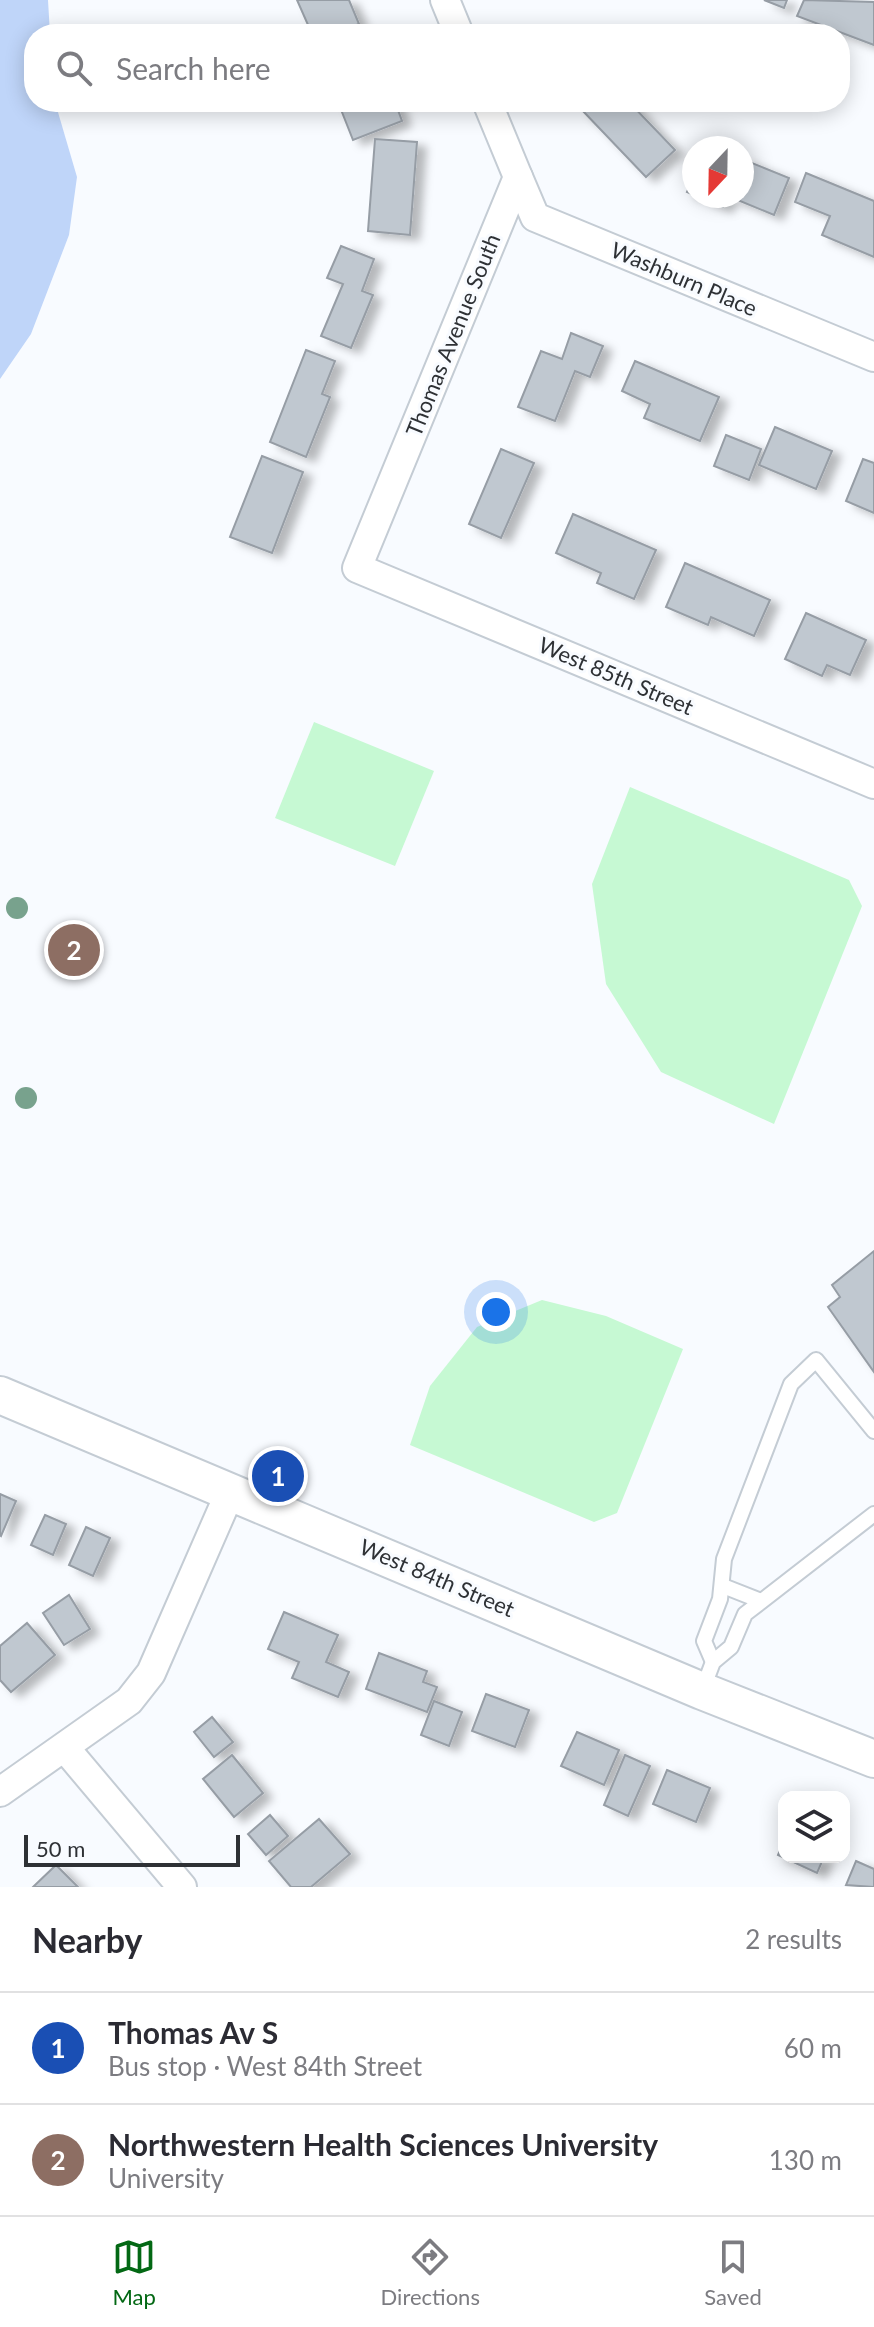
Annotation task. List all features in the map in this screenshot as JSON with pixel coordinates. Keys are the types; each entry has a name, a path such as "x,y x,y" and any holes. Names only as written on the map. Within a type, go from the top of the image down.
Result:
{"street":[{"path":"445,0 455,24"},
{"path":"491,112 518,177"},
{"name":"Washburn Place","path":"518,177 535,217 874,357"},
{"name":"Thomas Avenue South","path":"357,568 518,177"},
{"name":"West 85th Street","path":"357,568 874,784"},
{"name":"West 84th Street","path":"0,1395 231,1490 707,1676 874,1759"},
{"path":"0,1792 129,1701 151,1673 231,1490"},
{"path":"65,1748 182,1887"}],"lane":[{"path":"707,1676 704,1641 723,1586 721,1570 724,1559 791,1384 816,1360 874,1431"},
{"path":"707,1676 731,1647 745,1614 874,1514"},
{"path":"723,1586 761,1601"}],"green space":[{"path":"314,722 434,771 395,866 275,818"},
{"path":"630,787 849,880 862,906 774,1124 661,1072 606,984 592,884"},
{"path":"542,1300 606,1316 683,1349 617,1513 594,1522 410,1445 430,1386 477,1327"}],"water":[{"path":"0,0 48,0 49,24 24,24 24,112 58,112 77,177 69,235 31,334 0,379"}],"building":[{"path":"297,0 349,0 359,24 308,24"},
{"path":"764,0 787,0 784,8"},
{"path":"804,0 874,2 874,45 850,36 850,24 818,24 797,16"},
{"path":"342,112 399,112 402,121 353,140"},
{"path":"584,112 639,112 675,150 646,177"},
{"path":"375,139 417,142 410,235 368,231"},
{"path":"754,164 789,178 774,215 754,207"},
{"path":"806,173 874,201 874,257 822,235 830,216 795,202"},
{"path":"341,246 374,259 362,291 373,295 351,348 321,336 343,284 327,278"},
{"path":"571,333 603,346 590,377 575,371 555,421 518,407 541,351 562,359"},
{"path":"306,350 335,361 322,394 330,397 306,457 270,442"},
{"path":"635,361 719,397 700,441 644,418 650,404 622,391"},
{"path":"775,427 832,451 816,489 759,465"},
{"path":"726,435 761,449 749,480 714,466"},
{"path":"501,449 534,463 501,538 469,524"},
{"path":"262,456 303,472 272,553 230,537"},
{"path":"863,459 874,463 874,513 846,501"},
{"path":"573,514 656,550 634,599 597,583 601,573 556,553"},
{"path":"685,563 770,600 754,636 711,617 708,625 666,607"},
{"path":"806,613 866,640 850,675 827,665 822,676 785,659"},
{"path":"874,1251 874,1372 828,1307 840,1297 832,1285"},
{"path":"0,1494 16,1501 1,1536 0,1535"},
{"path":"45,1515 66,1524 53,1555 31,1545"},
{"path":"86,1527 110,1538 93,1576 69,1565"},
{"path":"69,1595 90,1629 64,1645 43,1613"},
{"path":"284,1612 338,1635 326,1662 349,1672 338,1697 292,1678 299,1662 268,1649"},
{"path":"27,1623 55,1655 11,1692 0,1680 0,1646"},
{"path":"379,1653 427,1671 423,1682 437,1687 427,1712 366,1689"},
{"path":"486,1694 529,1710 515,1747 472,1731"},
{"path":"434,1701 462,1712 449,1746 421,1735"},
{"path":"212,1717 233,1742 214,1757 194,1732"},
{"path":"577,1732 619,1750 604,1785 561,1766"},
{"path":"232,1755 263,1793 234,1817 203,1779"},
{"path":"625,1755 650,1766 628,1816 604,1805"},
{"path":"667,1770 710,1788 696,1822 653,1804"},
{"path":"270,1815 288,1836 266,1855 248,1834"},
{"path":"319,1819 350,1854 311,1887 291,1887 269,1861"},
{"path":"856,1861 874,1869 874,1887 846,1885"},
{"path":"795,1863 821,1863 817,1873"},
{"path":"56,1865 78,1887 33,1887"}],"place":[{"name":"Northwestern Health Sciences University","path":"74,950"},
{"name":"Thomas Av S","path":"278,1476"}]}
